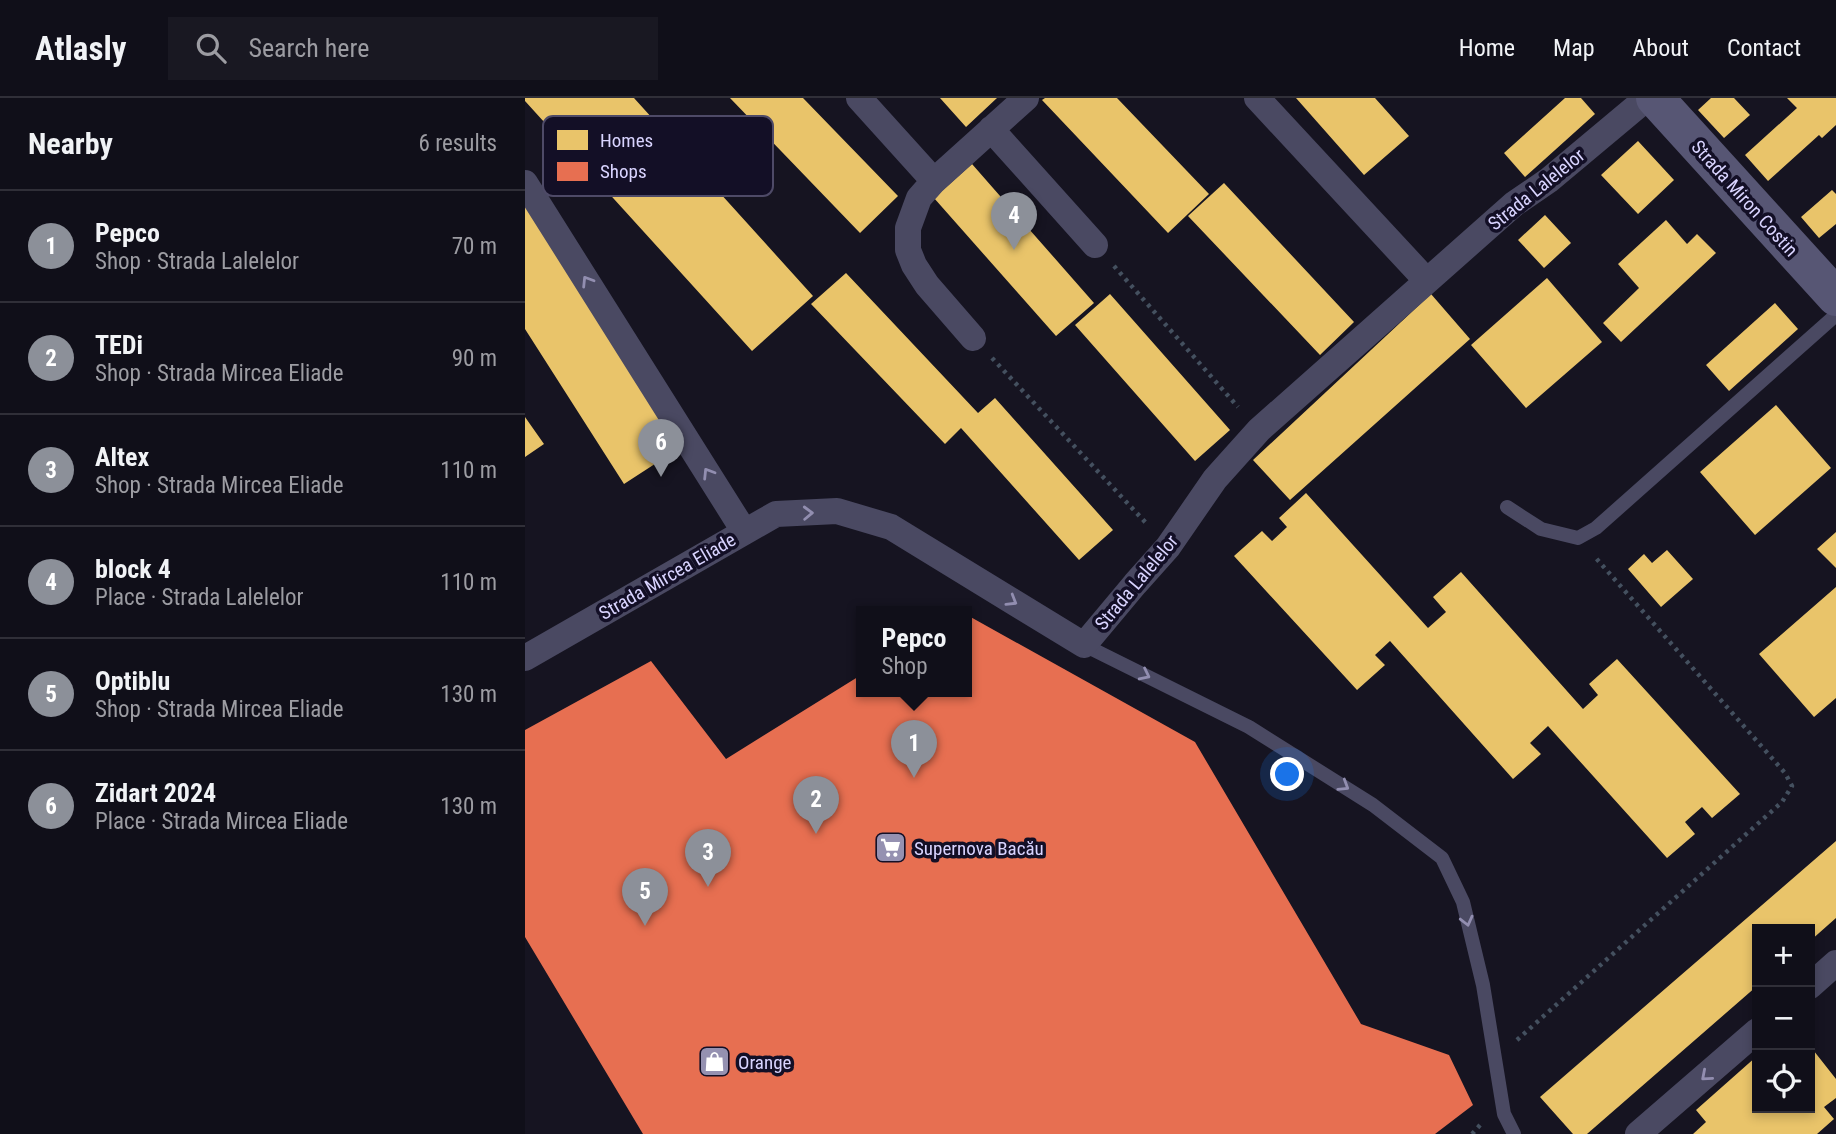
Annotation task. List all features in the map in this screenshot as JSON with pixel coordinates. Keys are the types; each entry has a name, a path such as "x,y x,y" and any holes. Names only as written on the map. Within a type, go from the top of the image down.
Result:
{"street":[{"path":"859,98 934,181"},
{"path":"973,338 913,265 908,250 908,228 919,198 934,181 1025,98"},
{"path":"1257,98 1426,280"},
{"name":"Strada Lalelelor","path":"744,531 776,514 837,511 891,527 1084,645 1168,547 1215,479 1259,430 1514,204 1549,180 1647,98"},
{"name":"Strada Miron Costin","path":"1654,98 1836,297"},
{"path":"991,129 1095,245"},
{"name":"Strada Mircea Eliade","path":"525,183 744,531 525,657"},
{"path":"1815,982 1836,963"},
{"path":"1638,1134 1752,1035"}],"lane":[{"path":"1507,508 1541,529 1578,538 1596,528 1836,315"},
{"path":"1084,645 1249,727 1373,805 1442,858 1463,902 1483,985 1504,1114 1514,1134"}],"path":[{"path":"1095,245 1259,430"},
{"path":"973,338 1168,547"},
{"path":"1496,1066 1519,1038 1782,802 1791,786 1785,772 1578,538"},
{"path":"1472,1134 1483,1122"}],"building: Homes":[{"path":"525,98 634,98 650,116 543,116 543,121"},
{"path":"730,98 803,98 898,196 860,233 773,143 773,116 747,116"},
{"path":"940,98 997,98 966,127"},
{"path":"1117,98 1209,194 1168,233 1042,100"},
{"path":"1296,98 1375,98 1409,136 1364,175"},
{"path":"1565,98 1581,98 1595,114 1525,177 1504,153"},
{"path":"1711,98 1734,98 1750,115 1724,138 1698,110"},
{"path":"1787,98 1836,98 1836,125 1822,138 1819,135 1768,181 1745,155 1797,108"},
{"path":"1638,141 1674,180 1638,214 1601,175"},
{"path":"972,164 1094,303 1056,336 934,198"},
{"path":"1224,183 1354,322 1320,355 1188,216"},
{"path":"1832,190 1836,194 1836,224 1819,238 1801,217"},
{"path":"611,196 723,196 813,296 752,351"},
{"path":"525,201 681,447 624,484 525,329"},
{"path":"1545,215 1571,243 1544,268 1518,240"},
{"path":"1666,220 1687,244 1697,234 1716,253 1621,342 1603,323 1639,288 1618,264"},
{"path":"846,273 978,413 995,398 1113,530 1079,560 961,428 945,444 811,304"},
{"path":"1547,278 1602,342 1526,408 1471,345"},
{"path":"1110,294 1230,430 1195,461 1075,325"},
{"path":"1431,294 1470,339 1290,500 1253,460"},
{"path":"1775,303 1798,329 1729,391 1706,365"},
{"path":"1776,405 1831,468 1755,535 1700,472"},
{"path":"525,417 544,444 525,457"},
{"path":"1306,493 1428,628 1446,612 1433,597 1461,572 1583,709 1598,695 1589,684 1617,659 1740,794 1712,818 1702,807 1685,822 1695,834 1667,858 1548,726 1530,743 1541,754 1513,779 1390,641 1375,655 1385,665 1357,690 1234,556 1262,531 1272,541 1287,527 1279,518"},
{"path":"1836,532 1836,568 1817,549"},
{"path":"1667,550 1693,579 1661,607 1628,569 1644,554 1652,563"},
{"path":"1836,587 1836,698 1814,717 1759,654"},
{"path":"1836,841 1836,918 1815,937 1815,924 1752,924 1752,990 1587,1134 1573,1134 1540,1097"},
{"path":"1815,1052 1836,1079 1836,1098 1824,1107 1834,1119 1817,1134 1693,1134 1706,1122 1696,1110 1752,1060 1752,1113 1815,1113"}],"building: Shops":[{"name":"Supernova Bacău","path":"972,618 1195,742 1361,1024 1449,1055 1473,1105 1435,1134 643,1134 525,937 525,730 651,661 726,759 856,678 856,697 972,697"}],"place":[{"name":"block 4","path":"1014,250"},
{"name":"Zidart 2024","path":"661,477"},
{"name":"Pepco","path":"914,778"},
{"name":"TEDi","path":"816,834"},
{"name":"Supernova Bacău","path":"891,848"},
{"name":"Altex","path":"708,887"},
{"name":"Optiblu","path":"645,926"},
{"name":"Orange","path":"715,1062"}]}
